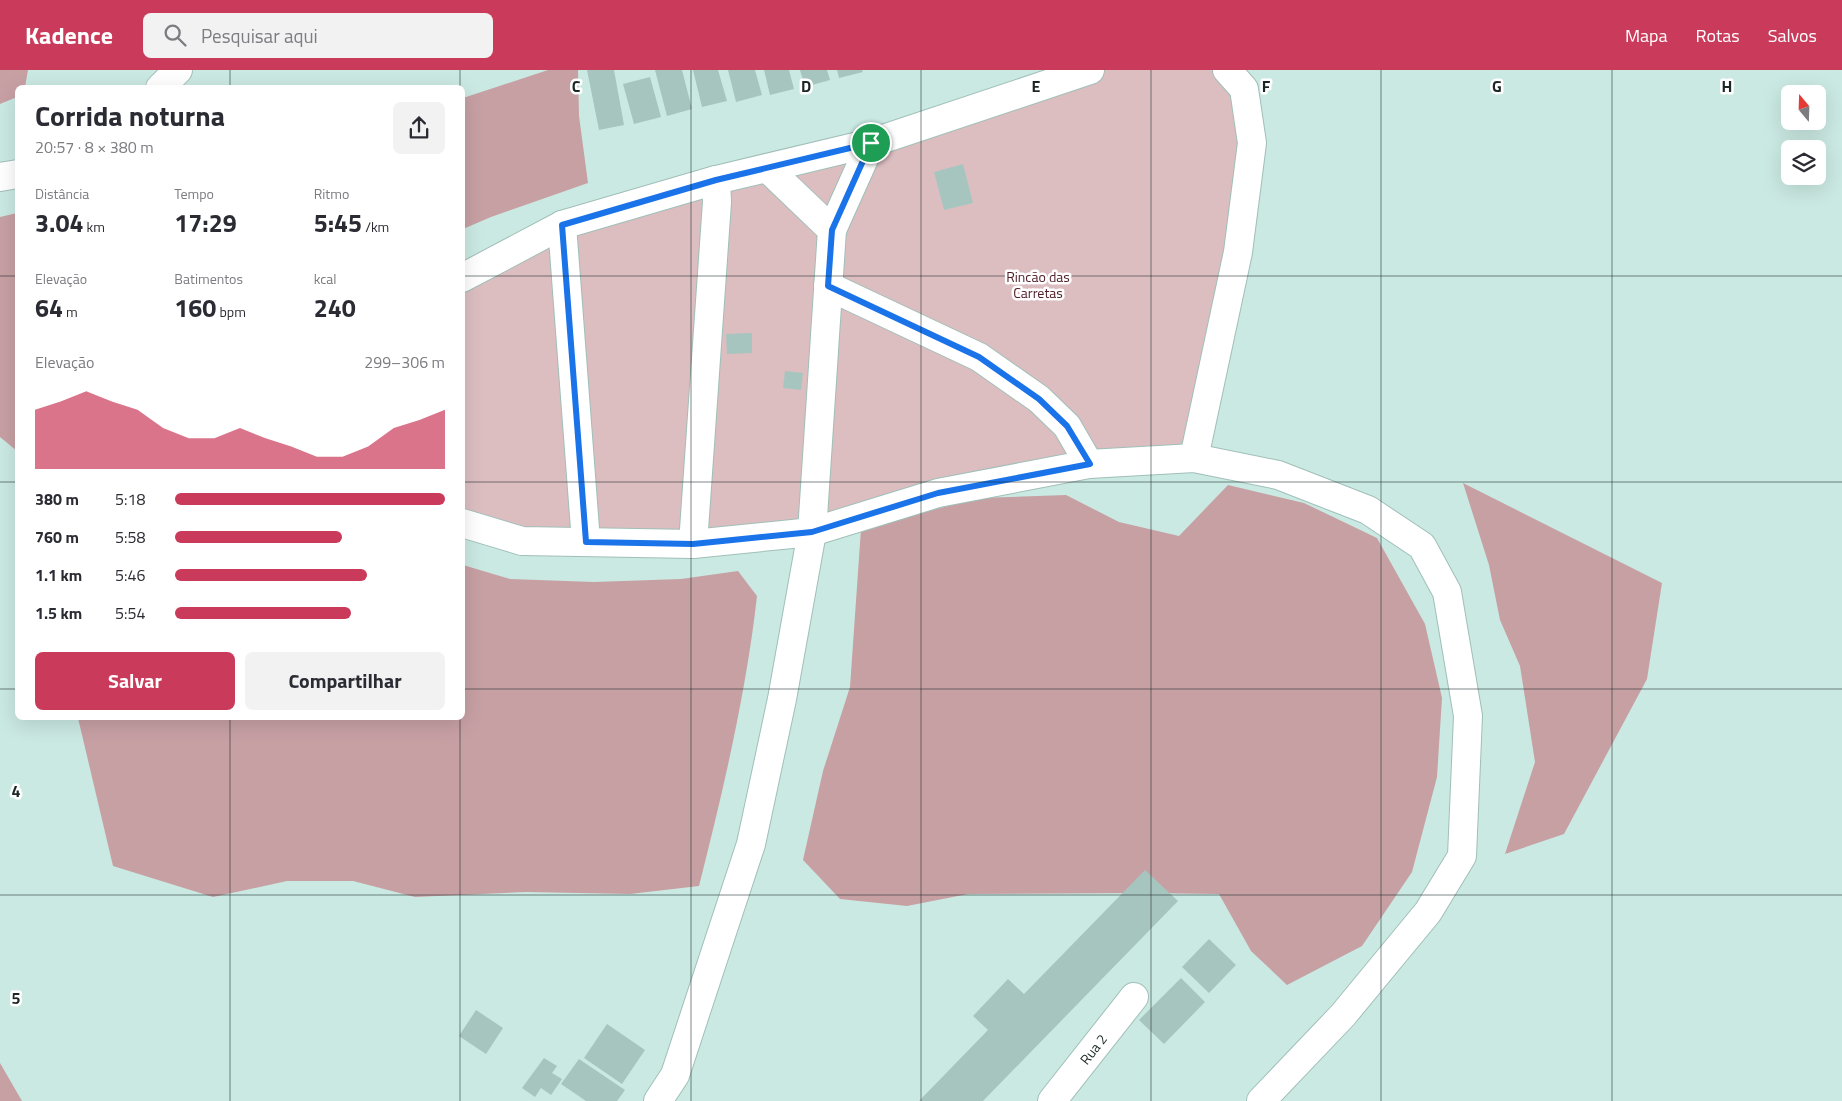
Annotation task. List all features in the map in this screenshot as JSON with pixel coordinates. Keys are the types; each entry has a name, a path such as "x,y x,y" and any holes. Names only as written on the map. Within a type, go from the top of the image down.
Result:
{"street":[{"path":"163,85 178,70"},
{"path":"465,276 562,225 716,180 871,143 1090,70"},
{"path":"1194,458 1238,252 1252,143 1244,89 1227,70"},
{"path":"658,1101 675,1075 752,844 782,699 812,532 832,230 871,143"},
{"path":"768,169 832,230"},
{"path":"0,178 15,175"},
{"path":"693,544 718,202 716,180"},
{"path":"562,225 586,542"},
{"path":"828,286 979,357 1039,399 1067,426 1090,464"},
{"path":"465,524 522,541 693,544 812,532 938,493 1090,464 1194,458 1278,475 1368,510 1422,546 1447,592 1468,716 1462,856 1428,912 1343,1015 1260,1101"},
{"name":"Rua 2","path":"1052,1101 1134,997"}],"green space":[{"name":"Rincão das Carretas","path":"1090,70 1227,70 1252,143 1194,458 693,544 465,523 465,277 562,225"}],"shaded area":[{"path":"0,70 28,70 25,85 15,85 15,98 0,104"},
{"path":"548,70 578,70 579,116 588,183 491,217 465,228 465,97"},
{"path":"15,214 15,449 0,437 0,217"},
{"path":"1463,483 1662,583 1647,679 1564,834 1505,854 1535,762 1520,666 1500,620 1489,565"},
{"path":"1228,485 1304,503 1377,538 1425,624 1442,698 1437,777 1412,872 1362,946 1287,985 1251,951 1219,894 968,894 907,906 840,899 803,860 823,771 850,687 861,529 978,498 1066,495 1119,522 1179,536"},
{"path":"465,566 510,579 594,582 681,579 738,571 757,596 747,669 733,742 699,886 630,894 526,892 415,897 353,881 287,881 213,897 113,866 78,720 465,720"},
{"path":"0,1063 22,1101 0,1101"}],"building":[{"path":"587,70 614,70 624,125 599,130"},
{"path":"655,70 682,70 692,109 667,116"},
{"path":"693,70 718,70 727,101 702,107"},
{"path":"728,70 755,70 762,95 736,102"},
{"path":"764,70 789,70 794,89 770,95"},
{"path":"800,70 827,70 830,80 805,87"},
{"path":"837,70 862,70 863,72 839,78"},
{"path":"650,77 661,117 634,124 623,84"},
{"path":"963,164 973,203 944,210 934,172"},
{"path":"752,333 752,353 727,354 726,334"},
{"path":"785,371 803,373 801,390 783,388"},
{"path":"1145,870 1178,901 983,1101 919,1101 988,1030 973,1016 1008,979 1024,994"},
{"path":"1209,939 1236,965 1209,993 1182,967"},
{"path":"1181,978 1205,1002 1164,1044 1139,1020"},
{"path":"476,1010 503,1028 486,1054 459,1036"},
{"path":"607,1024 645,1050 622,1084 584,1058"},
{"path":"544,1058 557,1066 552,1073 562,1079 551,1095 541,1088 535,1097 522,1088"},
{"path":"579,1059 625,1090 617,1101 586,1101 561,1084"}],"route":[{"path":"871,143 832,230 828,286 979,357 1039,399 1067,426 1090,464 938,493 812,532 693,544 586,542 562,225 716,180 871,143"}]}
